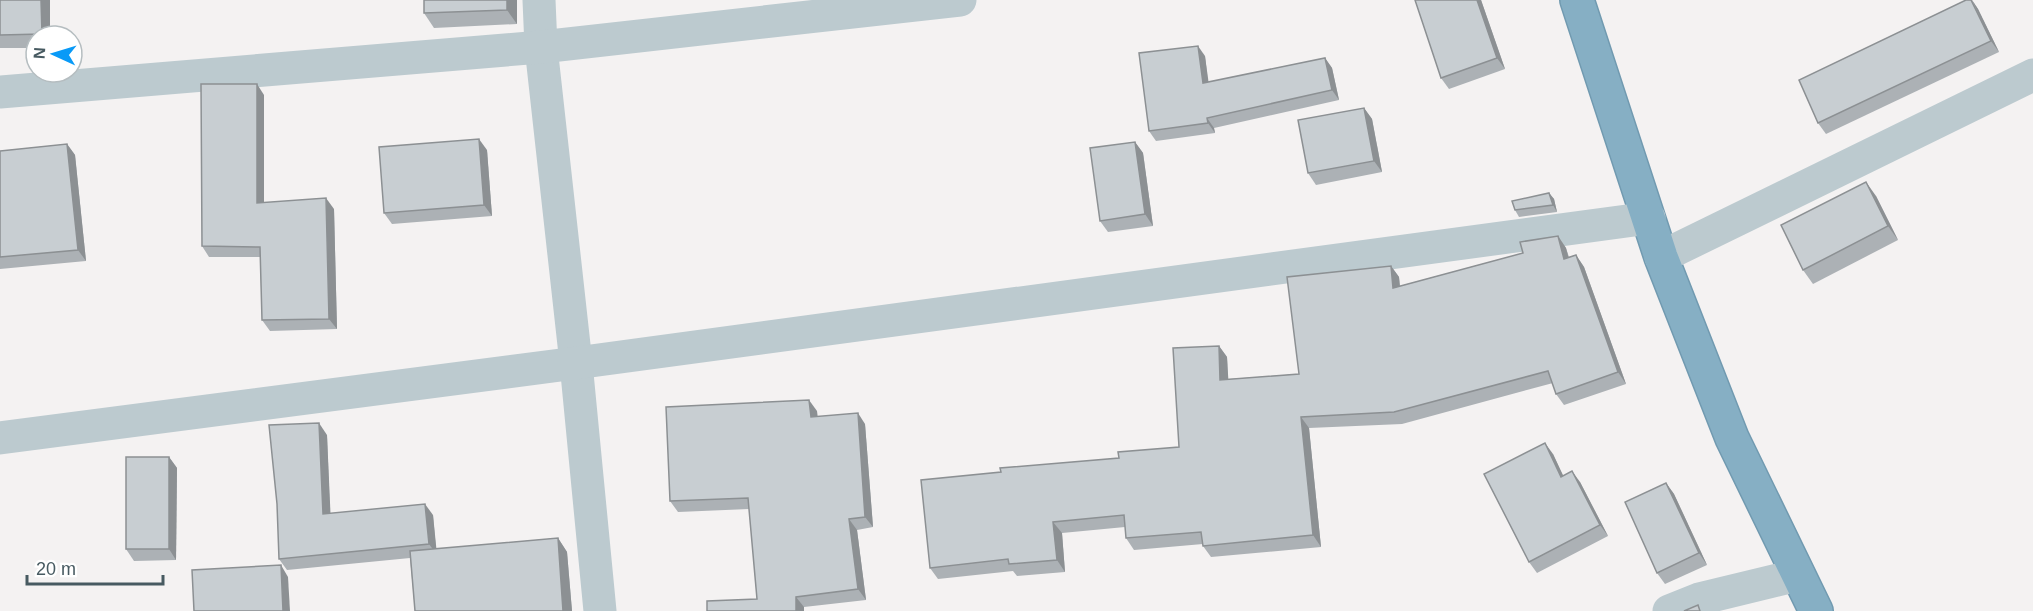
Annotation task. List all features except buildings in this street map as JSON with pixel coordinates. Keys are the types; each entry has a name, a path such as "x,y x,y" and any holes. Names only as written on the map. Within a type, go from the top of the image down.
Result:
{"highway":[{"path":"1577,0 1661,257 1732,438 1816,611"}],"street":[{"path":"539,0 541,46 576,363 600,611"},
{"path":"0,92 541,46 960,0"},
{"path":"1661,257 2033,75"},
{"path":"0,438 576,363 1649,218"},
{"path":"1669,611 1699,599 1798,575"}]}
